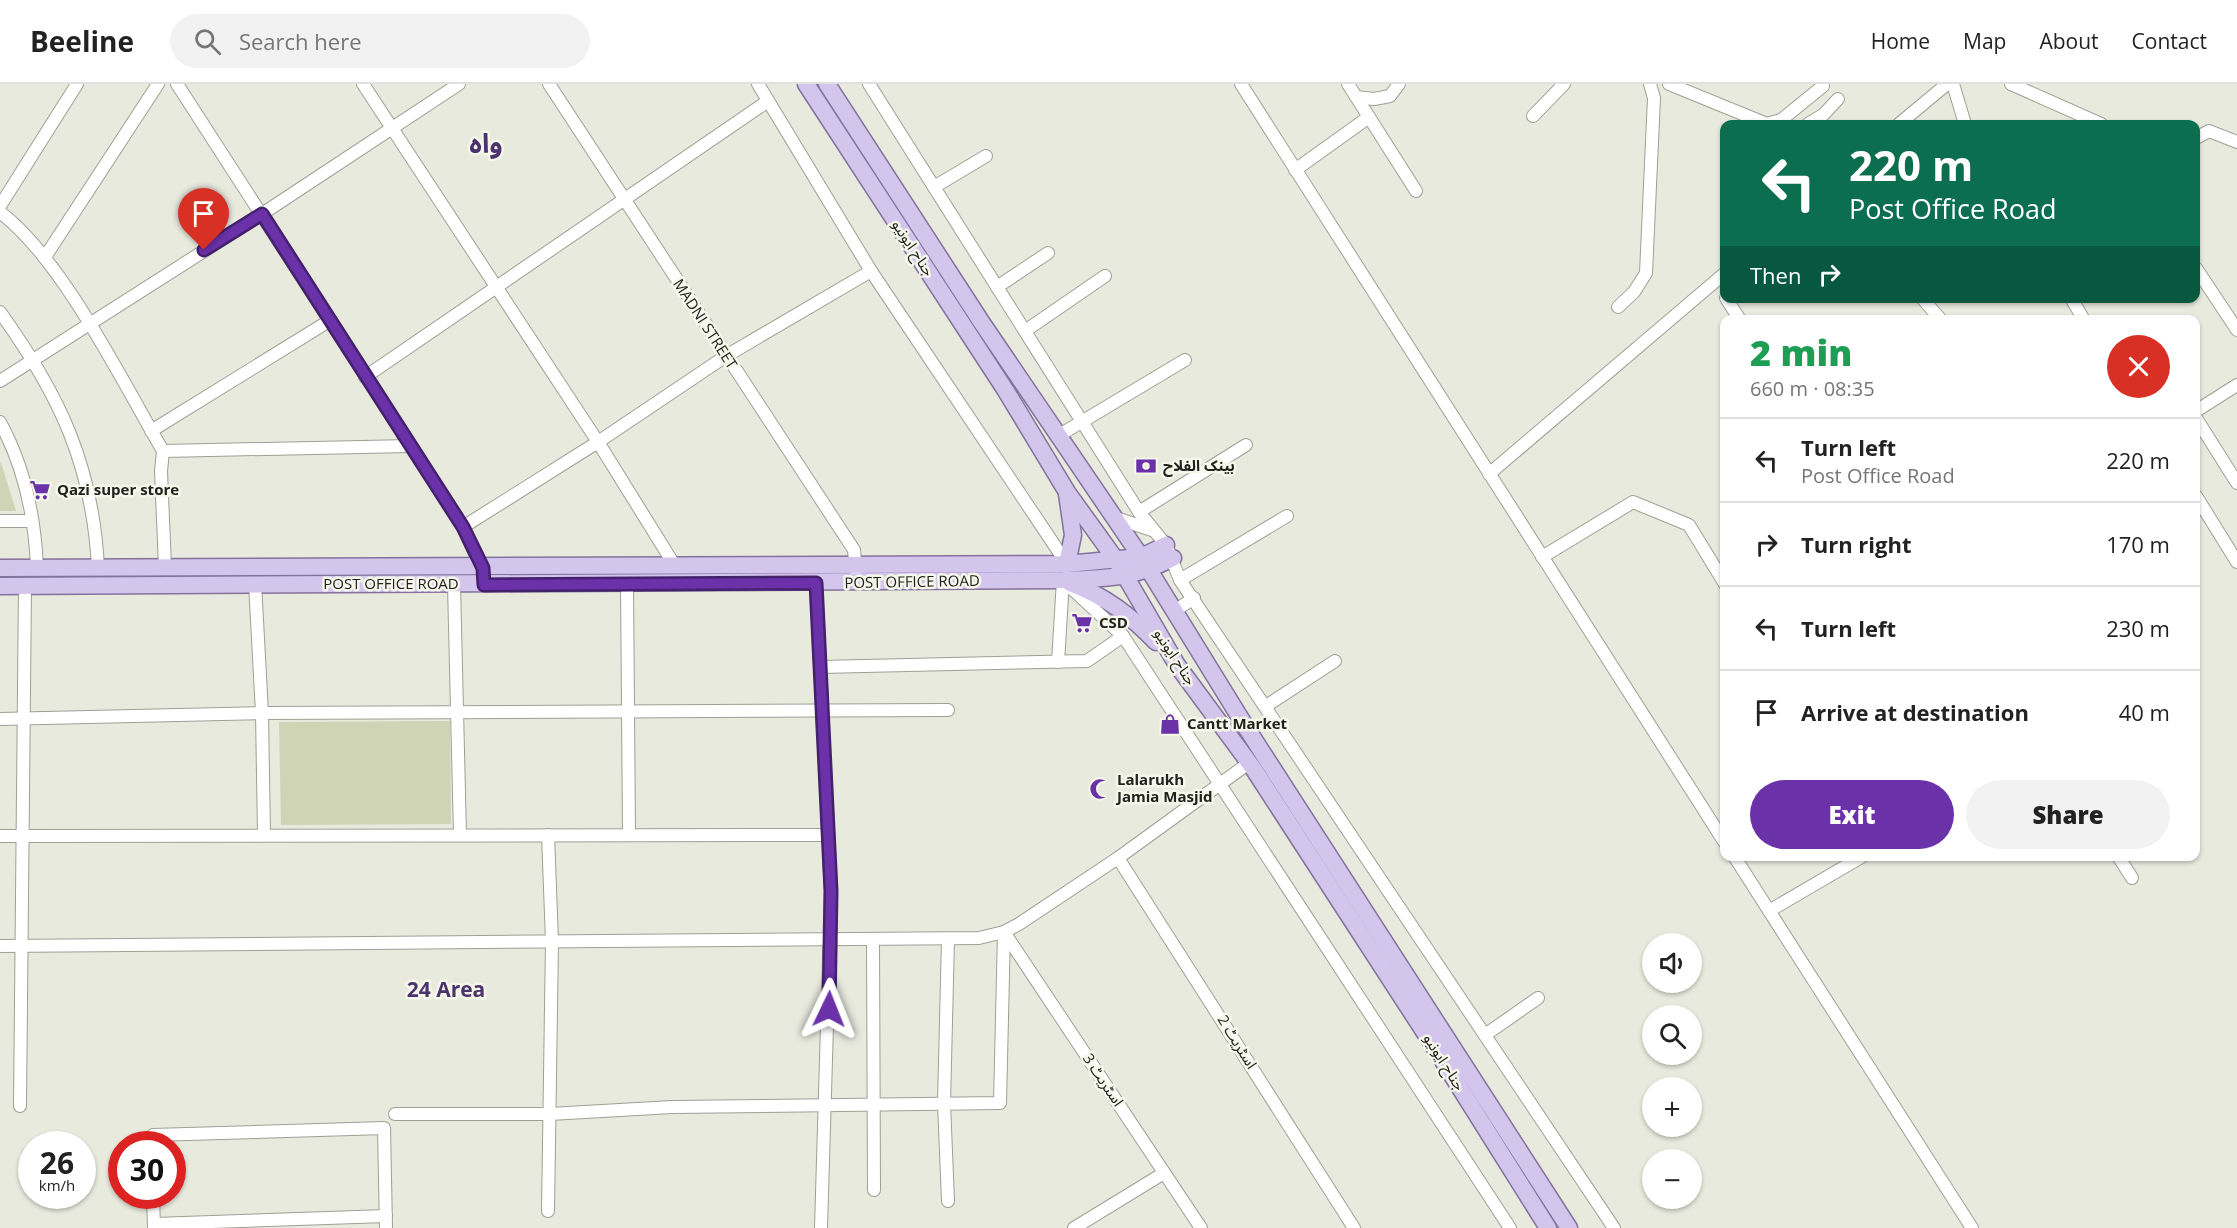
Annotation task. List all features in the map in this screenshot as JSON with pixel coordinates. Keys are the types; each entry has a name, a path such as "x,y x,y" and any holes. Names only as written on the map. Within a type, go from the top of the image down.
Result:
{"main road":[{"name":"جناح ایونیو","path":"806,84 1006,392 1067,492 1127,577 1177,665 1249,763 1440,1056 1548,1228"},
{"name":"جناح ایونیو","path":"827,84 1058,436 1145,564 1173,612 1569,1228"},
{"path":"1067,492 1072,535 1065,572 1130,615 1177,665"},
{"name":"POST OFFICE ROAD","path":"0,586 245,578 484,576 675,566 856,573 1065,572 1127,577 1145,564 1169,552"},
{"name":"POST OFFICE ROAD","path":"1065,572 1116,560 1145,564"},
{"name":"POST OFFICE ROAD","path":"0,568 165,567 245,578 454,584 484,576 627,582 816,583 856,573"}],"street":[{"path":"0,206 77,84"},
{"path":"45,257 158,84"},
{"path":"177,84 463,527 484,576"},
{"path":"363,84 598,442 675,566"},
{"path":"0,381 262,214 459,84"},
{"name":"MADNI STREET","path":"549,84 854,550 856,573"},
{"path":"758,84 871,271 1065,572 1123,636 1510,1228"},
{"path":"869,84 1139,512 1169,552 1180,580 1614,1228"},
{"path":"1241,84 1720,835"},
{"path":"1348,84 1416,191"},
{"path":"1356,97 1374,99 1390,96 1399,84"},
{"path":"1533,116 1564,84"},
{"path":"1618,307 1634,292 1646,273 1654,98 1650,84"},
{"path":"1670,84 1757,120"},
{"path":"1904,120 1947,84"},
{"path":"1953,84 1964,120"},
{"path":"2011,84 2092,120"},
{"path":"1781,120 1823,86"},
{"path":"1815,120 1823,115 1838,99"},
{"path":"365,377 768,101"},
{"path":"1295,170 1370,117"},
{"path":"2200,136 2209,131 2237,142"},
{"path":"934,187 986,156"},
{"path":"0,212 45,257 88,323 163,451 160,471 165,567"},
{"path":"997,287 1047,253"},
{"path":"463,527 598,442 726,356 871,271"},
{"path":"2200,274 2237,330"},
{"path":"1025,331 1105,276"},
{"path":"1489,474 1720,277"},
{"path":"1926,303 1937,315"},
{"path":"0,312 34,359 52,391 81,458 96,526 98,568"},
{"path":"151,431 329,321"},
{"path":"1058,436 1185,360"},
{"path":"2200,408 2237,385"},
{"path":"0,422 26,483 37,568"},
{"path":"2200,424 2237,483"},
{"path":"1139,512 1246,445"},
{"path":"163,451 410,446"},
{"path":"1542,557 1633,502 1689,525 1720,576"},
{"path":"2200,502 2237,562"},
{"path":"1111,516 1152,530"},
{"path":"1180,580 1287,516"},
{"path":"0,521 32,521"},
{"path":"1058,662 1065,572"},
{"path":"245,578 262,713 264,835"},
{"path":"627,582 629,835"},
{"path":"816,583 831,938 821,1228"},
{"path":"454,584 460,835"},
{"path":"20,1106 25,585"},
{"path":"1173,612 1194,598"},
{"path":"820,667 1086,662 1123,636"},
{"path":"1266,706 1335,661"},
{"path":"0,719 456,711 948,710"},
{"path":"0,946 979,938 1004,932 1118,858 1249,763"},
{"path":"548,835 552,941 548,1211"},
{"path":"0,836 828,835"},
{"name":"اسٹریٹ 2","path":"1118,858 1354,1228"},
{"path":"1737,861 1972,1228"},
{"path":"1769,911 1854,861"},
{"path":"2121,861 2132,878"},
{"path":"395,1114 550,1114 672,1107 1000,1103 1004,932"},
{"name":"اسٹریٹ 3","path":"1004,932 1201,1228"},
{"path":"873,939 874,1190"},
{"path":"948,939 944,1104 948,1201"},
{"path":"1485,1035 1538,998"},
{"path":"153,1209 154,1226 386,1222 384,1128 186,1134"},
{"path":"1074,1228 1164,1173"}],"green space":[{"path":"0,462 2,466 16,511 0,511"},
{"path":"450,721 451,824 281,825 279,722"}],"place":[{"name":"بینک الفلاح","path":"1146,466"},
{"name":"Qazi super store","path":"40,490"},
{"name":"CSD","path":"1082,623"},
{"name":"Cantt Market","path":"1170,724"},
{"name":"Lalarukh Jamia Masjid","path":"1100,789"}],"district":[{"name":"واہ","path":"486,144"},
{"name":"24 Area","path":"446,990"}],"route":[{"path":"204,250 262,214 463,527 483,568 484,585 647,582 816,583 831,891 829,1009"}]}
